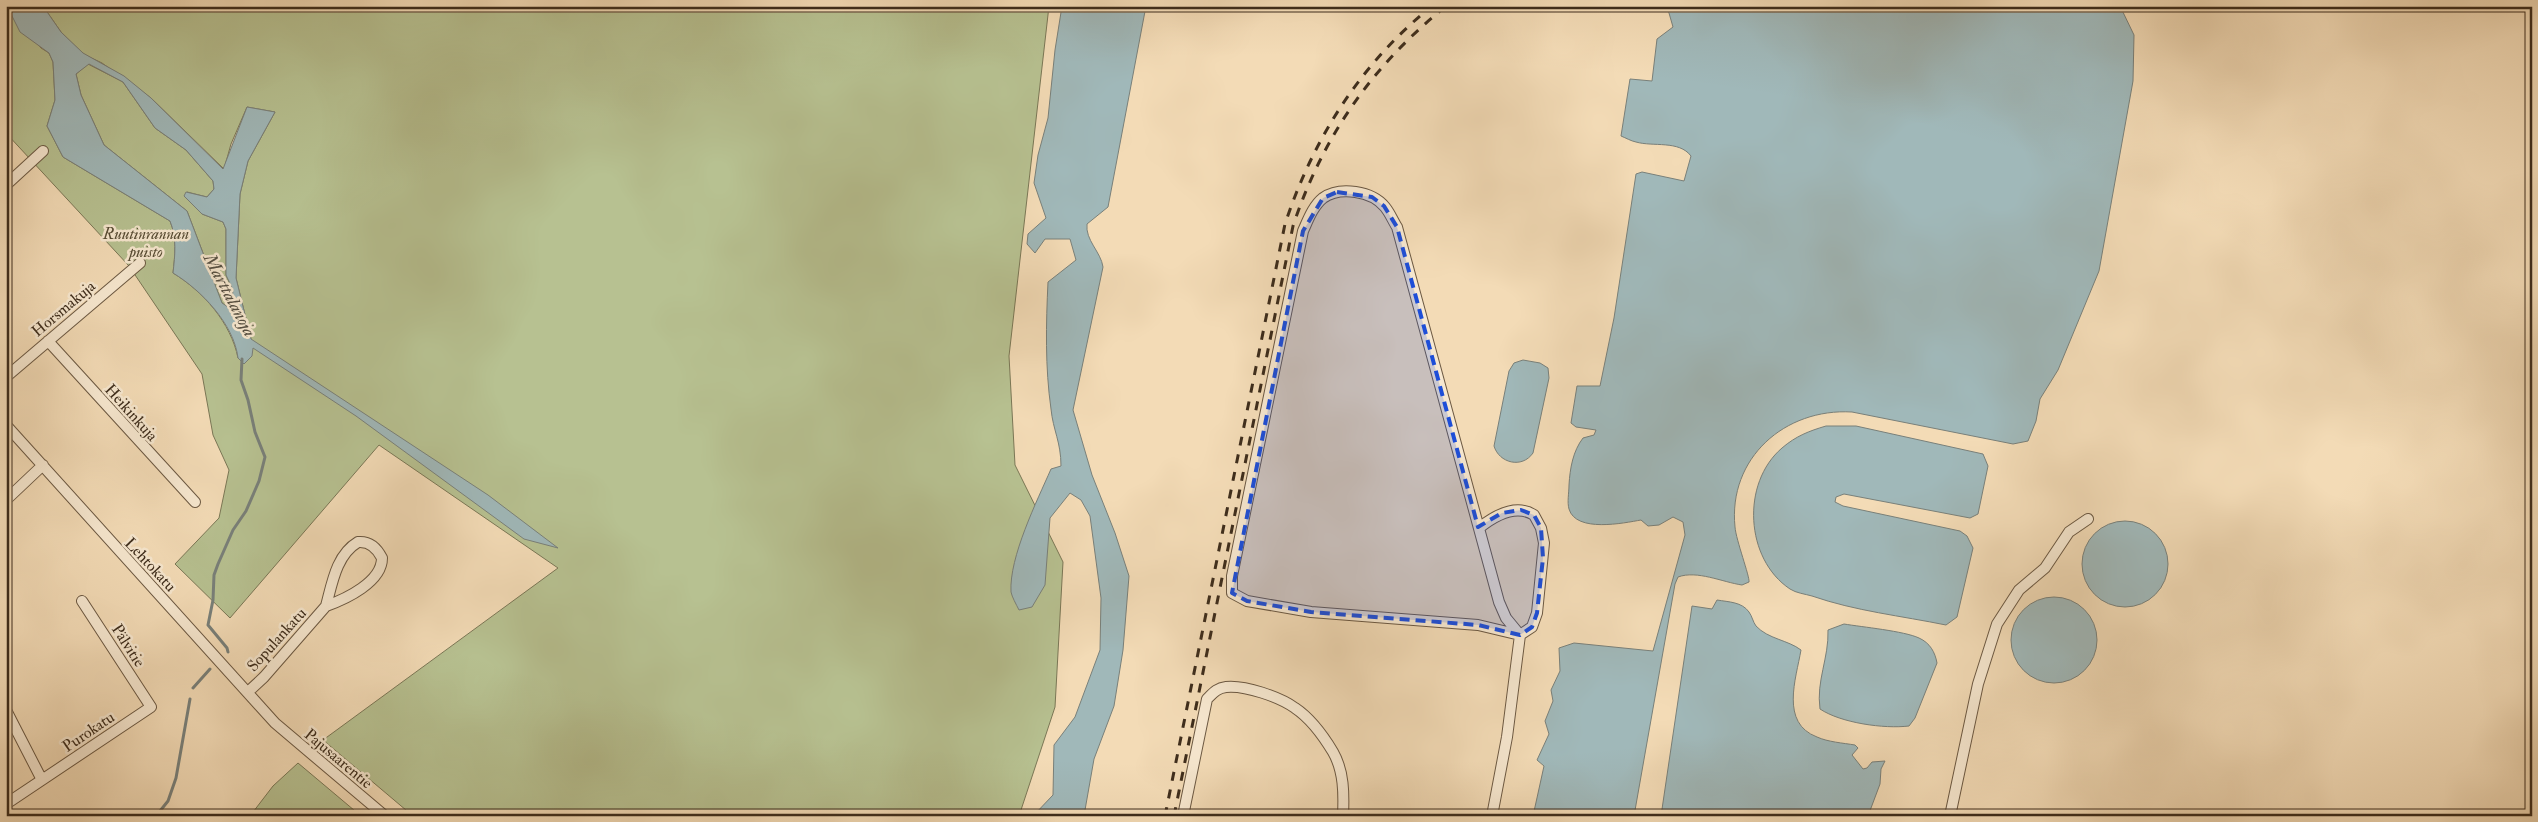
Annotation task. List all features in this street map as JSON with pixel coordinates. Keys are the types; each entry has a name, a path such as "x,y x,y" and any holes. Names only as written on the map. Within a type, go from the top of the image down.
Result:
{"street":[{"path":"6,185 43,151"},
{"path":"1479,528 1495,516 1521,510 1534,515 1541,528 1543,558 1537,613 1532,627 1520,635 1478,624 1311,612 1247,601 1232,592 1234,566 1303,231 1312,212 1323,198 1337,192 1356,192 1372,197 1384,206 1397,228 1498,602 1506,618 1520,635 1508,737 1492,816"},
{"name":"Horsmakuja","path":"6,376 140,263"},
{"name":"Heikinkuja","path":"48,341 194,502"},
{"name":"Lehtokatu","path":"6,425 275,723"},
{"path":"6,500 43,465"},
{"path":"1950,816 1978,684 1997,624 2019,590 2045,568 2069,532 2088,519"},
{"name":"Sopulankatu","path":"248,692 264,677 326,606 339,600 376,576 381,569 382,558 373,546 358,542 344,556 330,584 326,606"},
{"name":"Pälvitie","path":"82,601 151,706"},
{"path":"1183,816 1207,700 1215,690 1225,687 1240,688 1274,696 1296,708 1309,722 1334,754 1345,788 1343,816"},
{"name":"Purokatu","path":"6,804 151,706"},
{"path":"6,710 42,780"},
{"name":"Pajusaarentie","path":"275,723 385,816"}],"highlighted area":[{"path":"1337,192 1372,197 1384,206 1397,227 1478,527 1502,513 1521,510 1534,515 1541,528 1543,558 1537,613 1532,627 1520,635 1478,625 1311,612 1247,601 1232,593 1303,231 1323,198"}],"green space":[{"name":"Ruutinrannan puisto","path":"6,6 41,48 49,53 53,62 55,100 47,126 63,157 170,221 175,240 173,273 195,289 214,309 229,332 238,358 251,339 236,278 240,194 248,161 275,112 247,107 231,144 224,169 151,98 102,63 83,54 61,32 43,6 1049,6 1009,356 1015,465 1063,562 1055,707 1019,816 413,816 323,740 558,568 379,445 230,618 175,564 219,518 229,470 213,435 202,374 129,266 6,133"},
{"path":"88,64 123,82 155,128 186,150 213,181 214,189 207,197 187,192 202,214 223,222 226,229 226,275 233,290 231,309 222,303 187,211 104,145 81,95 76,74"},
{"path":"298,763 361,816 250,816 273,786"}],"water":[{"path":"7,6 43,6 61,32 83,53 124,76 151,98 223,169 247,107 275,112 248,161 240,194 236,278 251,339 488,495 558,548 524,539 356,416 253,348 252,356 244,364 238,358 230,333 214,309 205,298 173,273 175,240 170,221 63,157 47,126 55,100 53,62 49,53 20,32","holes":["89,64 123,82 155,128 186,150 213,181 214,189 207,197 186,192 184,196 202,214 223,222 226,229 226,275 233,290 231,309 222,303 187,211 104,145 81,95 76,74"]},
{"path":"1062,6 1146,6 1108,207 1087,224 1088,235 1103,267 1073,410 1092,475 1115,533 1129,576 1123,650 1114,706 1094,759 1085,810 1082,816 1033,816 1053,795 1054,745 1075,717 1100,650 1101,598 1090,516 1081,500 1070,493 1050,518 1045,585 1032,607 1019,610 1011,592 1014,563 1025,529 1051,469 1061,466 1060,450 1049,393 1046,330 1048,282 1076,260 1070,239 1045,239 1035,253 1027,244 1028,234 1046,218 1034,183 1038,155 1048,118"},
{"path":"1664,6 2120,6 2134,35 2133,81 2099,271 2058,370 2040,399 2036,421 2028,441 2013,444 1852,412 1827,413 1804,419 1784,428 1766,442 1751,459 1741,479 1735,502 1736,533 1749,582 1742,585 1710,577 1685,575 1678,577 1675,584 1634,816 1533,816 1544,766 1537,760 1549,734 1545,721 1553,701 1551,690 1560,671 1559,648 1574,643 1653,651 1685,535 1683,522 1673,517 1659,525 1648,526 1641,520 1601,525 1590,524 1573,516 1568,503 1570,472 1574,454 1583,438 1594,435 1596,430 1576,427 1571,423 1577,386 1600,386 1614,318 1636,174 1642,172 1684,181 1691,156 1686,151 1673,146 1632,141 1621,136 1630,79 1652,81 1657,39 1673,27 1669,13"},
{"path":"1523,360 1540,363 1548,368 1549,378 1533,453 1523,461 1511,462 1501,457 1494,446 1509,371 1514,363"},
{"path":"1826,426 1856,426 1983,454 1988,466 1978,514 1970,518 1844,494 1836,497 1835,502 1843,506 1960,531 1967,536 1973,548 1957,617 1946,625 1862,609 1795,592 1775,576 1764,559 1757,540 1754,520 1755,500 1760,481 1769,463 1782,448 1803,434"},
{"path":"2125,521 2141,524 2149,528 2161,540 2165,548 2168,564 2165,580 2161,588 2149,600 2141,604 2125,607 2109,604 2101,600 2089,588 2085,580 2082,564 2085,548 2089,540 2101,528 2109,524"},
{"path":"2054,597 2070,600 2078,604 2090,616 2094,624 2097,640 2094,656 2090,664 2078,676 2070,680 2054,683 2038,680 2030,676 2018,664 2014,656 2011,640 2014,624 2018,616 2030,604 2038,600"},
{"path":"1717,600 1743,606 1749,612 1756,626 1761,630 1801,650 1793,699 1794,711 1798,722 1805,730 1826,740 1855,745 1858,748 1852,755 1863,769 1867,768 1872,762 1885,761 1881,769 1880,784 1868,816 1661,816 1692,606 1712,609"},
{"path":"1844,624 1893,631 1912,636 1923,640 1931,648 1937,663 1915,718 1909,726 1888,727 1863,724 1839,718 1820,709 1821,679 1827,650 1828,630"}],"waterway":[{"name":"Marttalanoja","path":"228,652 227,648 208,625 213,600 214,575 233,530 246,511 259,481 265,457 255,432 248,400 241,380 242,359"},
{"name":"Marttalanoja","path":"193,688 210,669"},
{"name":"Marttalanoja","path":"156,816 168,801 176,778 190,699"}],"railway":[{"path":"1165,816 1285,224 1310,162 1342,104 1383,52 1406,28 1432,6"},
{"path":"1174,816 1293,226 1319,162 1353,105 1395,53 1446,6"}]}
